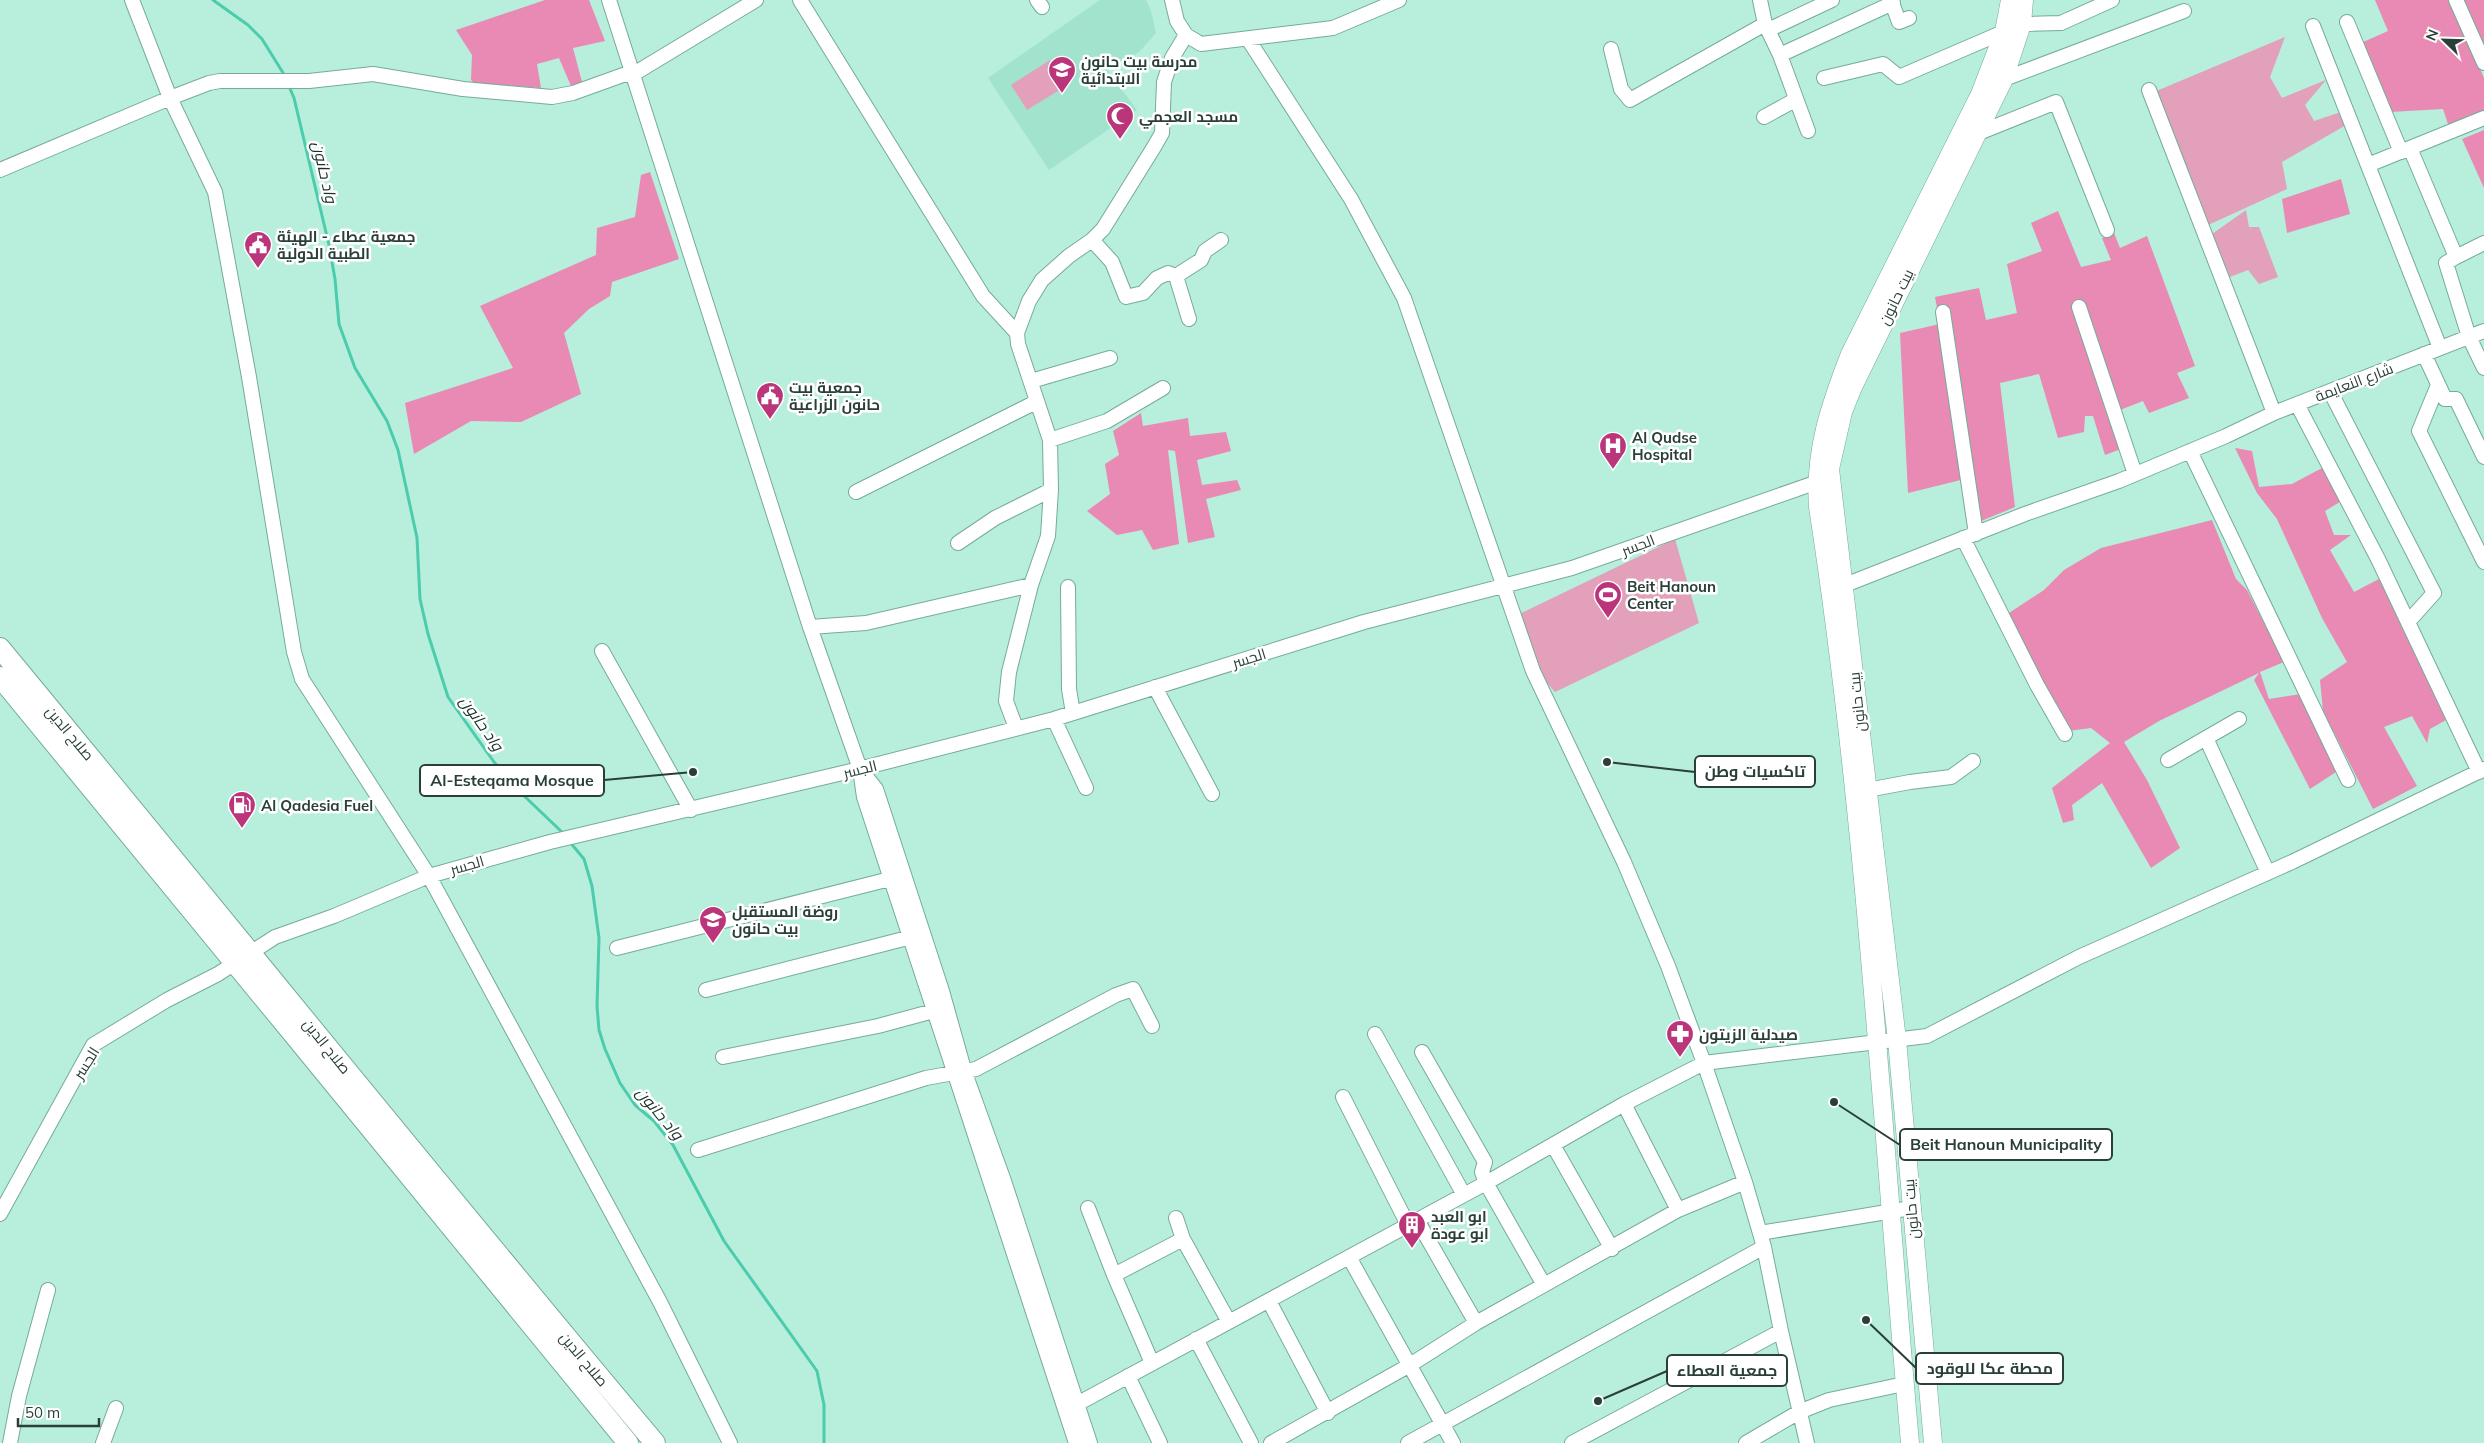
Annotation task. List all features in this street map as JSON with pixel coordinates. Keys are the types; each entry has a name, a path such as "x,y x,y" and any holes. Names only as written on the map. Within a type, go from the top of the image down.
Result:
{"highway":[{"name":"صلاح الدين","path":"0,648 251,952 530,1295 655,1443"},
{"name":"صلاح الدين","path":"0,677 467,1244 628,1443"}],"main road":[{"name":"بيت حانون","path":"1910,1443 1890,1212 1878,1043 1824,481 1823,431 1832,398 1850,354 1980,94 2004,32 2010,0"},
{"name":"بيت حانون","path":"1933,1443 1897,1040 1845,585 1824,481 1830,469 1840,421 1853,387 2004,79 2022,24 2024,0"}],"street":[{"path":"132,0 170,98 215,192 249,377 294,652 302,679 429,876 660,1302 730,1443"},
{"path":"609,0 810,627 860,769 864,797 898,881 917,936 1076,1443"},
{"path":"0,170 170,98 220,81 309,81 373,74 463,89 552,97 573,93 623,75 632,75 756,0"},
{"path":"800,0 983,296 1017,333"},
{"path":"1172,0 1177,21 1186,35 1201,44 1333,28 1399,0"},
{"path":"1760,0 1766,27 1780,55 1808,131"},
{"path":"1611,49 1621,89 1630,100 1766,27 1832,0"},
{"path":"1824,78 1883,64 1899,77 2022,24 2061,22 2112,0"},
{"path":"2456,0 2484,63"},
{"path":"1780,55 1892,2 1899,22 1909,18"},
{"path":"2004,79 2184,11"},
{"path":"2347,22 2456,257"},
{"path":"2313,26 2440,348"},
{"path":"1016,728 1006,701 1009,672 1031,585 1048,536 1051,490 1050,440 1018,344 1017,333 1029,301 1042,280 1068,256 1092,240 1114,214 1162,133 1164,82 1172,58 1186,35"},
{"path":"1248,39 1351,199 1404,298 1532,671 1624,862 1668,966 1704,1063 1745,1182 1762,1240 1807,1443"},
{"path":"2149,90 2274,413"},
{"path":"1764,117 1795,100"},
{"path":"1976,134 2056,102 2107,230"},
{"path":"2368,165 2484,118"},
{"path":"1092,240 1112,262 1126,298 1143,292 1157,278 1168,273 1176,276"},
{"path":"1176,276 1201,260 1205,251 1221,240"},
{"path":"2484,243 2446,263 2469,337 2484,368"},
{"path":"1176,276 1189,319"},
{"path":"2078,306 2135,474"},
{"path":"1943,312 1970,536 2037,685 2065,734"},
{"name":"شارع النعايمة","path":"1845,585 2135,474 2226,436 2274,413 2484,331"},
{"path":"2424,354 2445,399 2456,399 2484,457"},
{"path":"1031,381 1110,358"},
{"path":"2438,385 2419,431 2484,562"},
{"path":"1050,440 1107,421 1162,388"},
{"path":"2330,391 2434,593 2408,622"},
{"path":"856,492 1036,402"},
{"path":"1077,1404 1486,1183 1624,1104 1704,1063 1927,1036 2079,957 2268,873 2481,770 2374,550 2297,404"},
{"path":"2190,451 2348,780"},
{"name":"الجسر","path":"0,1214 93,1045 276,937 334,916 429,876 550,842 860,769 1054,719 1364,622 1502,587 1607,556 1736,509 1824,481"},
{"path":"958,543 995,518 1051,490"},
{"path":"810,627 866,623 1031,585"},
{"path":"1068,587 1069,689 1073,713"},
{"path":"602,651 691,810"},
{"path":"1155,687 1212,794"},
{"path":"1054,719 1086,788"},
{"path":"2168,760 2239,719"},
{"path":"2206,738 2268,873"},
{"path":"1867,790 1951,777 1973,761"},
{"path":"617,948 868,884 886,880 898,881"},
{"path":"706,990 917,936"},
{"path":"698,1150 926,1078 976,1069 1116,995 1133,989 1152,1026"},
{"path":"723,1057 878,1026 940,1010"},
{"path":"1375,1034 1464,1194"},
{"path":"1422,1052 1486,1162 1482,1172 1486,1183 1544,1285"},
{"path":"959,1073 1004,1181 1028,1259 1090,1443"},
{"path":"1343,1097 1413,1222 1476,1323"},
{"path":"1624,1104 1678,1210"},
{"path":"1553,1145 1612,1248"},
{"path":"1270,1443 1328,1413 1410,1366 1476,1323 1678,1210 1745,1182"},
{"path":"1088,1208 1114,1275 1152,1362"},
{"path":"1408,1443 1762,1240 1911,1208"},
{"path":"1176,1218 1183,1239 1229,1322"},
{"path":"1114,1275 1183,1239"},
{"path":"1348,1257 1453,1443"},
{"path":"10,1443 20,1396 48,1290"},
{"path":"1269,1301 1328,1413"},
{"path":"1898,1312 1920,1309"},
{"path":"1572,1443 1781,1331"},
{"path":"1196,1339 1251,1443"},
{"path":"1128,1376 1160,1443"},
{"path":"1746,1443 1799,1412 1829,1400 1904,1384"},
{"path":"103,1443 116,1408"}],"shaded area":[{"path":"545,0 589,0 605,41 573,48 582,82 571,86 559,58 537,64 541,88 474,83 471,80 472,55 456,30"},
{"name":"مدرسة بيت حانون الابتدائية","path":"1100,0 1146,0 1151,11 1156,33 1139,52 1108,71 1137,110 1049,170 988,78"},
{"path":"2375,0 2449,0 2484,78 2484,113 2449,127 2443,109 2390,112 2361,43 2388,31"},
{"path":"2462,0 2484,0 2484,48"},
{"path":"2285,37 2270,77 2282,98 2326,80 2305,105 2314,121 2341,112 2346,125 2282,162 2287,189 2206,226 2154,92"},
{"path":"1050,60 1066,86 1027,110 1011,85"},
{"path":"2484,130 2484,188 2462,139"},
{"path":"650,172 679,259 612,282 610,296 589,309 564,333 581,394 521,422 471,421 414,454 405,403 513,368 480,306 596,255 597,228 635,217 641,175"},
{"path":"2341,179 2350,214 2287,233 2282,199"},
{"path":"2246,210 2249,227 2259,227 2278,277 2259,284 2248,270 2230,277 2212,234"},
{"path":"2058,211 2081,267 2111,260 2102,238 2114,233 2120,248 2147,236 2195,366 2177,373 2189,398 2149,413 2143,401 2120,410 2129,446 2105,455 2093,416 2085,416 2084,432 2058,438 2039,374 2000,383 2015,507 1981,521 1973,477 1908,493 1900,333 1940,324 1935,297 1979,288 1986,320 2017,313 2007,264 2042,251 2031,223"},
{"path":"1141,413 1143,426 1188,418 1190,436 1226,432 1231,451 1197,460 1202,485 1237,480 1241,490 1206,499 1215,537 1188,543 1175,451 1168,450 1179,544 1153,550 1142,530 1117,535 1087,511 1110,494 1105,464 1119,455 1113,431"},
{"path":"2235,448 2252,451 2259,487 2292,484 2324,467 2343,500 2325,511 2334,535 2351,535 2330,550 2354,592 2379,579 2446,720 2430,729 2427,743 2412,716 2384,727 2417,786 2373,809 2323,711 2320,680 2347,662 2322,618 2277,519 2257,493"},
{"path":"2212,520 2236,579 2247,590 2284,662 2260,672 2269,699 2301,694 2336,772 2310,789 2254,680 2259,673 2159,721 2124,742 2147,780 2180,848 2151,868 2102,783 2072,805 2074,820 2063,823 2052,788 2110,743 2091,728 2068,731 2009,613 2044,590 2064,570 2101,548"},
{"name":"Beit Hanoun Center","path":"1675,539 1699,623 1555,692 1541,676 1517,615"}],"waterway":[{"name":"واد حانون","path":"213,0 248,25 262,39 285,76"},
{"name":"واد حانون","path":"288,84 294,98 329,245 335,279 339,324 355,368 387,421 398,450 417,538 420,599 428,634 448,697 494,762 519,791 564,834"},
{"name":"واد حانون","path":"569,841 584,859 592,886 599,938 597,1006 599,1030 605,1049 620,1083 635,1105 654,1121 673,1145 724,1241 817,1371 824,1405 824,1443"}],"place":[{"name":"مدرسة بيت حانون الابتدائية","path":"1062,94"},
{"name":"مسجد العجمي","path":"1120,140"},
{"name":"جمعية عطاء - الهيئة الطبية الدولية","path":"258,269"},
{"name":"جمعية بيت حانون الزراعية","path":"770,420"},
{"name":"Al Qudse Hospital","path":"1613,470"},
{"name":"Beit Hanoun Center","path":"1608,619"},
{"name":"تاكسيات وطن","path":"1607,762"},
{"name":"Al-Esteqama Mosque","path":"693,772"},
{"name":"Al Qadesia Fuel","path":"242,829"},
{"name":"روضة المستقبل بيت حانون","path":"713,944"},
{"name":"صيدلية الزيتون","path":"1680,1058"},
{"name":"Beit Hanoun Municipality","path":"1834,1102"},
{"name":"ابو العبد ابو عودة","path":"1412,1249"},
{"name":"محطة عكا للوقود","path":"1866,1320"},
{"name":"جمعية العطاء","path":"1598,1401"}]}
